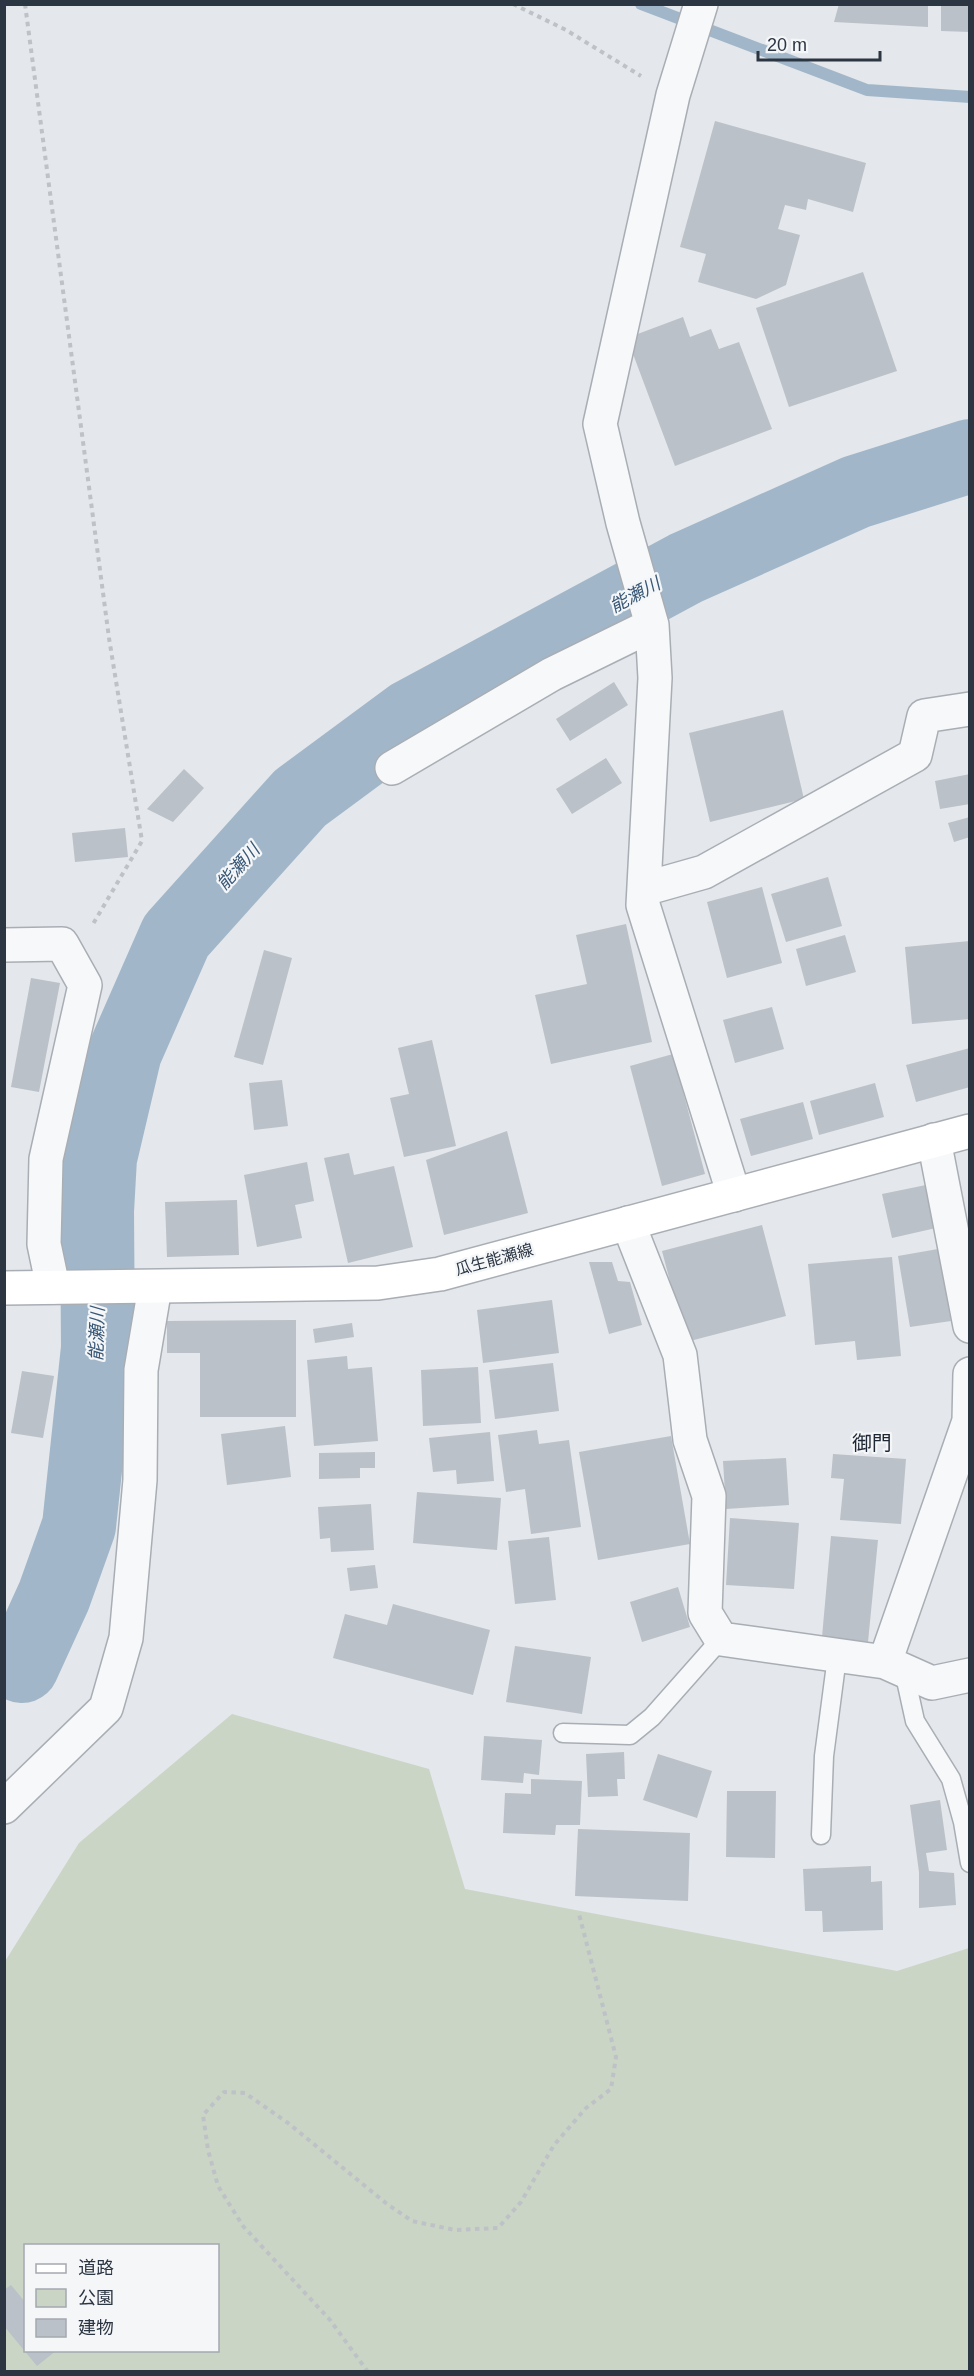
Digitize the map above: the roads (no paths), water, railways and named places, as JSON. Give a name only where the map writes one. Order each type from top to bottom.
[{"type":"main road","name":"瓜生能瀬線","points":[[4,1288],[378,1283],[440,1274],[969,1131]]},
{"type":"street","points":[[701,4],[673,95],[600,424],[623,523],[652,625],[655,678],[643,905],[734,1195]]},
{"type":"street","points":[[392,768],[552,674],[652,625]]},
{"type":"street","points":[[644,889],[704,872],[915,755],[924,716],[969,709]]},
{"type":"street","points":[[4,945],[62,944],[85,985],[46,1159],[44,1244],[53,1287]]},
{"type":"street","points":[[934,1140],[969,1326]]},
{"type":"street","points":[[628,1223],[680,1355],[690,1440],[709,1496],[705,1613],[721,1639],[894,1666],[932,1683],[969,1675]]},
{"type":"street","points":[[4,1807],[106,1708],[118,1668],[126,1638],[140,1480],[141,1370],[155,1287]]},
{"type":"street","points":[[894,1666],[969,1421],[969,1374]]},
{"type":"lane","points":[[563,1733],[630,1735],[652,1717],[721,1639]]},
{"type":"lane","points":[[821,1835],[824,1756],[837,1657]]},
{"type":"lane","points":[[894,1666],[915,1721],[951,1779],[963,1822],[969,1863]]},
{"type":"waterway","points":[[641,4],[867,90],[970,97]]},
{"type":"waterway","name":"能瀬川","points":[[22,1666],[54,1596],[79,1526],[98,1348],[97,1211],[100,1158],[125,1052],[176,936],[300,798],[411,716],[686,568],[856,492],[970,456]]},
{"type":"district","name":"御門","points":[[872,1443]]}]
